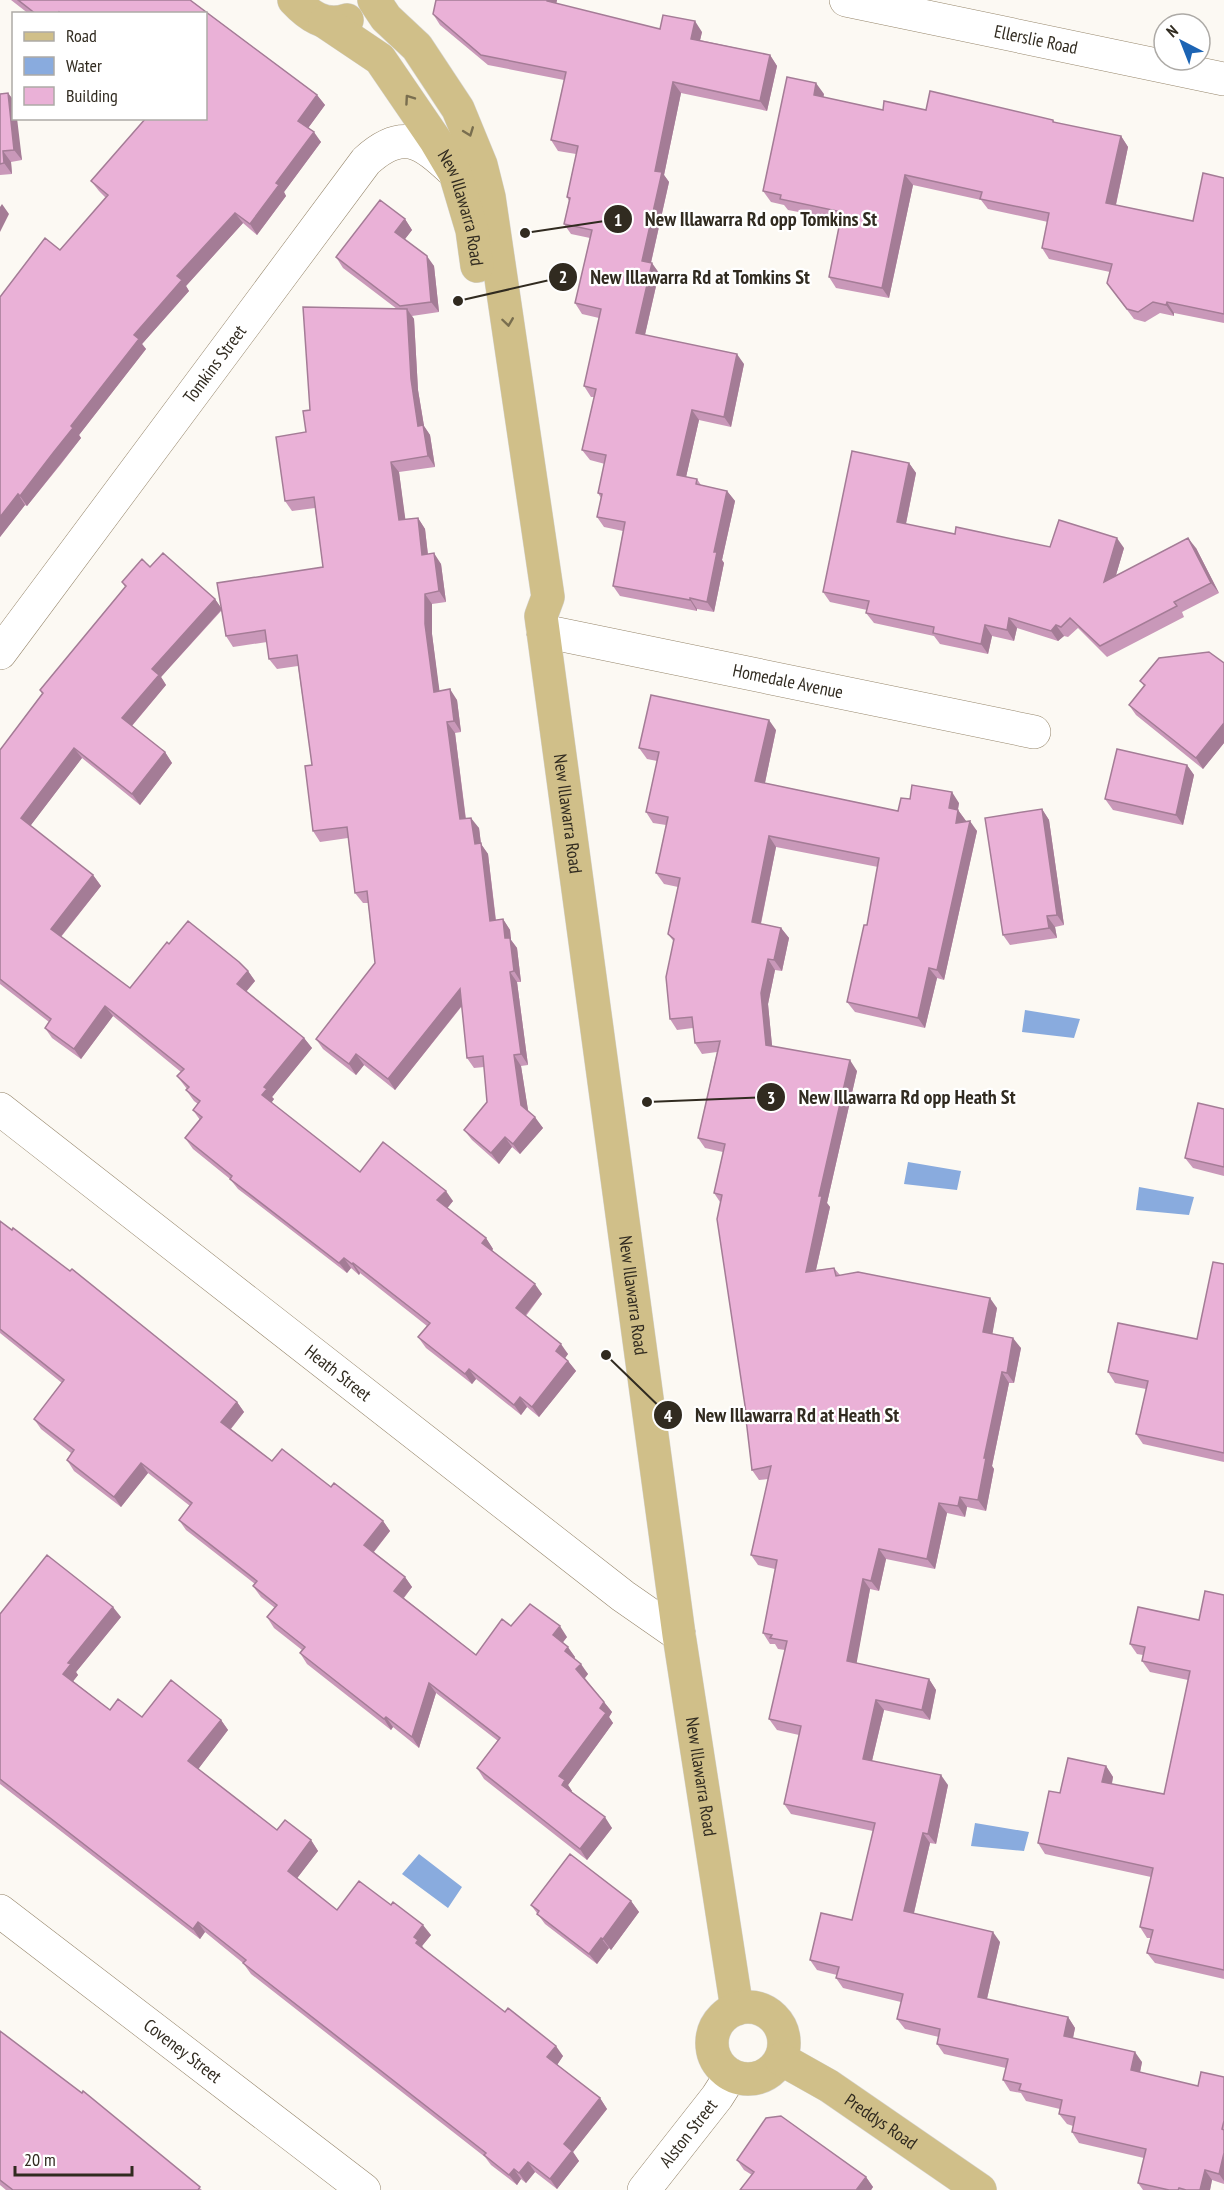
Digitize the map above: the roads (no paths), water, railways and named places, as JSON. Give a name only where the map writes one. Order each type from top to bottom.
[{"type":"main road","name":"New Illawarra Road","points":[[294,0],[306,12],[325,22],[382,61],[418,112],[455,172],[472,230],[528,601],[542,624]]},
{"type":"main road","points":[[325,22],[339,22],[351,18],[362,9],[366,0]]},
{"type":"main road","name":"New Illawarra Road","points":[[374,0],[386,18],[417,47],[435,73],[463,118],[482,165],[500,269],[548,597],[542,624],[680,1635],[737,2009]]},
{"type":"main road","points":[[760,2008],[774,2016],[781,2027],[785,2044],[781,2059],[771,2071],[761,2077],[743,2079],[731,2075],[720,2065],[714,2054],[712,2040],[715,2028],[723,2017],[737,2009],[760,2008]]},
{"type":"main road","name":"Preddys Road","points":[[781,2059],[829,2086],[980,2190]]},
{"type":"street","name":"Ellerslie Road","points":[[846,0],[1224,79]]},
{"type":"street","name":"Tomkins Street","points":[[0,653],[354,174],[382,146],[404,141],[415,143],[430,151],[455,172]]},
{"type":"street","name":"Homedale Avenue","points":[[542,624],[1034,732]]},
{"type":"street","name":"Heath Street","points":[[0,1109],[623,1596],[680,1635]]},
{"type":"street","name":"Coveney Street","points":[[0,1911],[364,2190]]},
{"type":"street","name":"Alston Street","points":[[644,2190],[717,2097],[731,2075]]},
{"type":"water","points":[[1025,1010],[1080,1019],[1074,1038],[1022,1032]]},
{"type":"water","points":[[908,1162],[961,1171],[957,1190],[904,1184]]},
{"type":"water","points":[[1139,1187],[1194,1197],[1189,1215],[1136,1210]]},
{"type":"water","points":[[975,1823],[1029,1832],[1024,1851],[971,1846]]},
{"type":"water","points":[[419,1854],[462,1887],[448,1908],[402,1874]]},
{"type":"place","name":"New Illawarra Rd opp Tomkins St","points":[[525,233]]},
{"type":"place","name":"New Illawarra Rd at Tomkins St","points":[[458,301]]},
{"type":"place","name":"New Illawarra Rd opp Heath St","points":[[647,1102]]},
{"type":"place","name":"New Illawarra Rd at Heath St","points":[[606,1355]]}]
